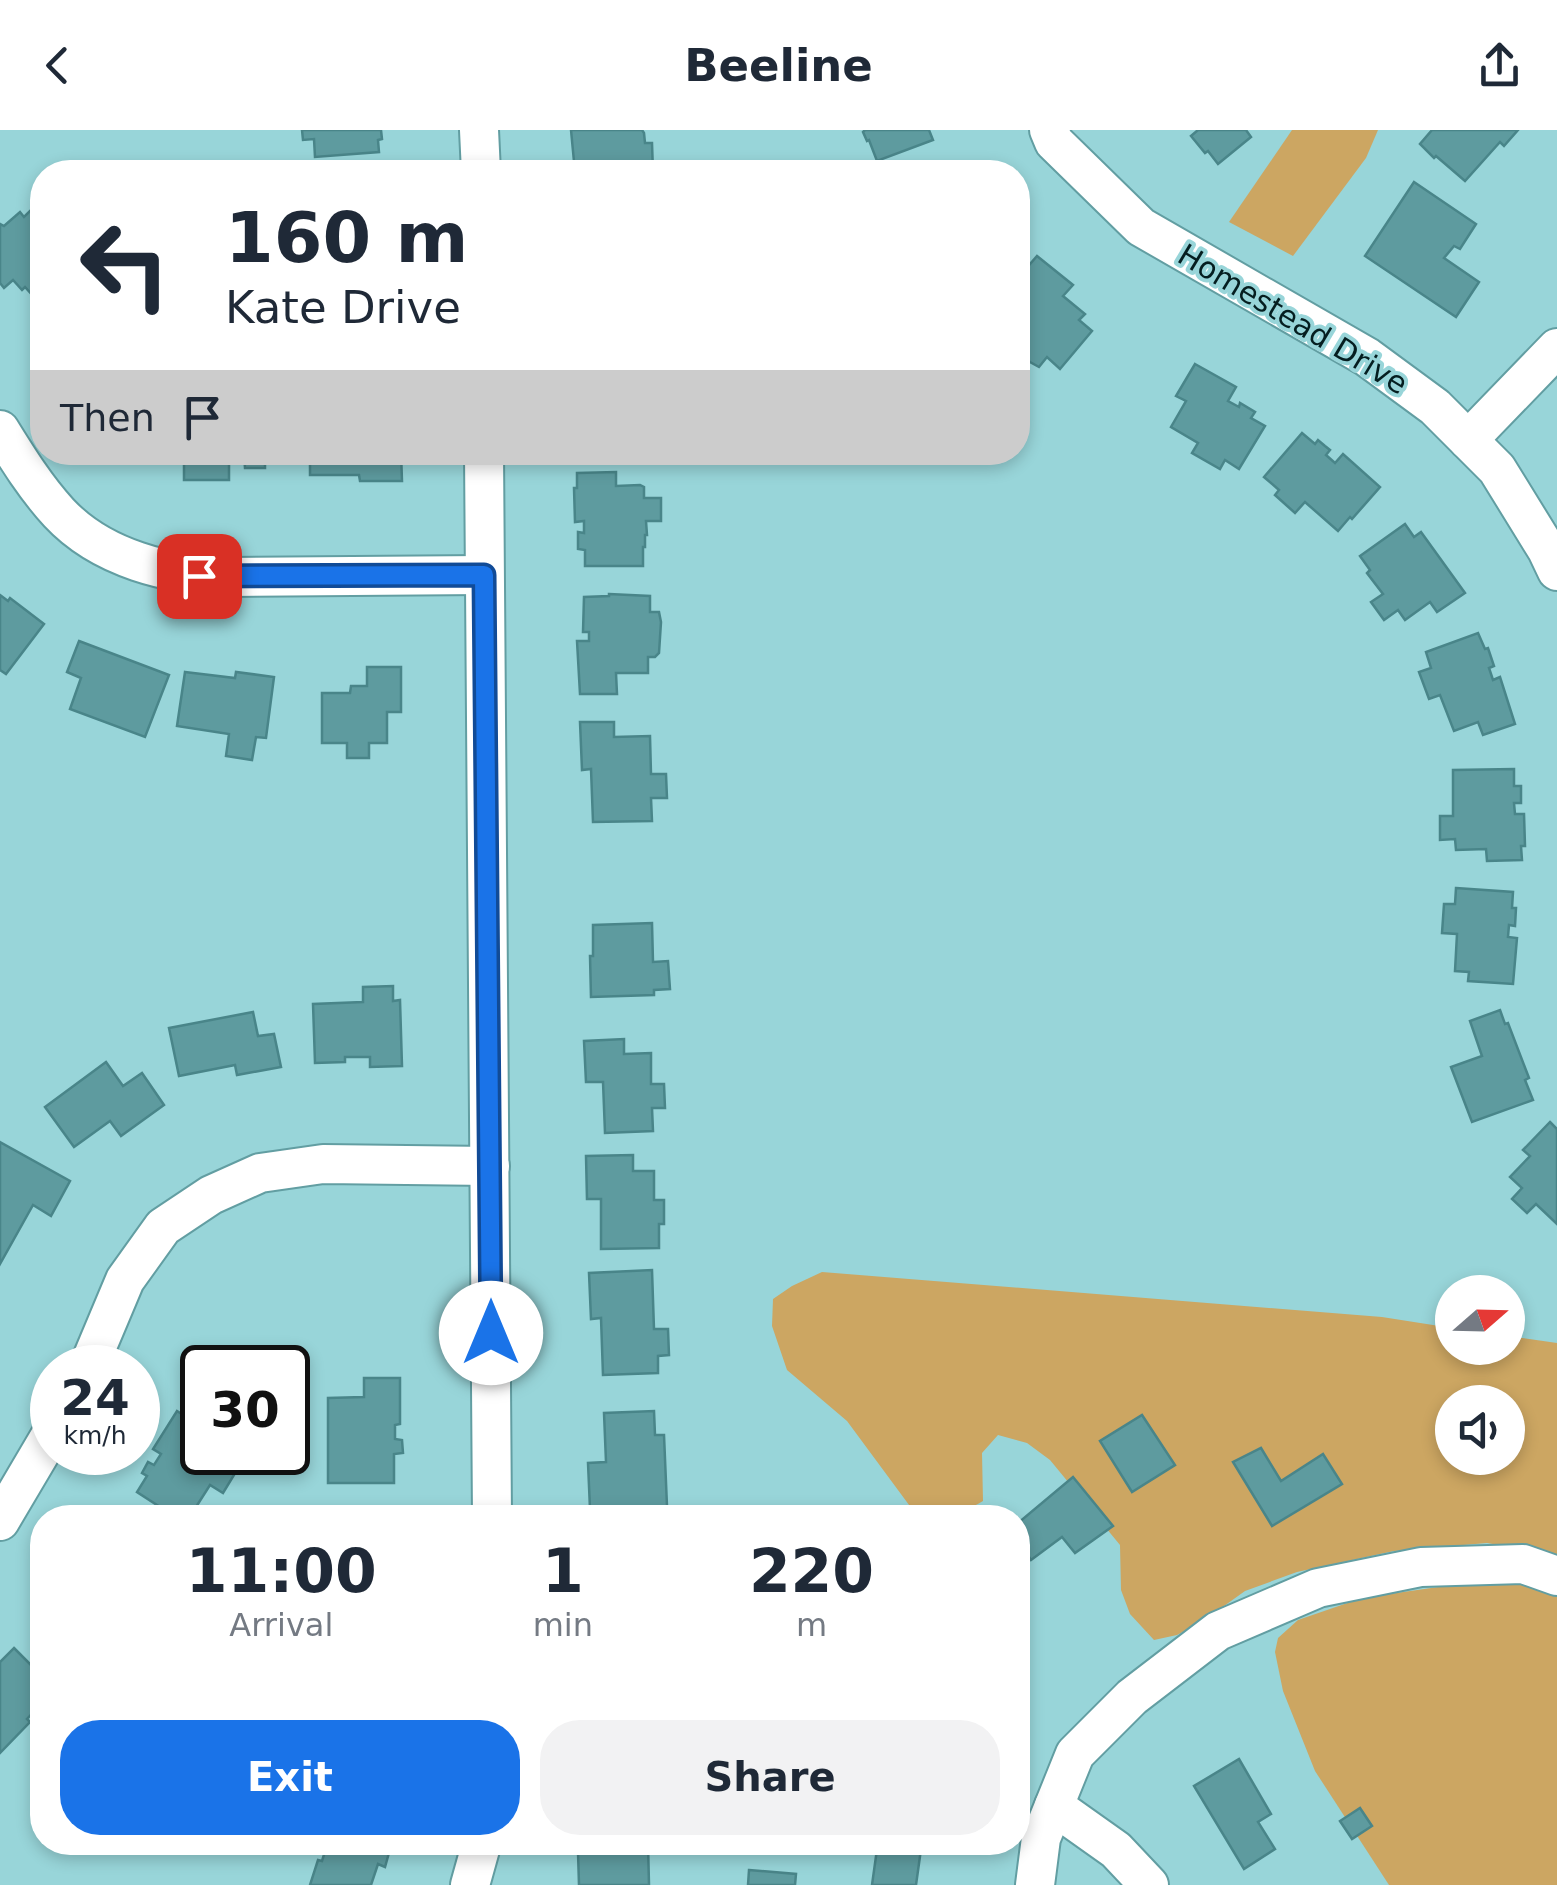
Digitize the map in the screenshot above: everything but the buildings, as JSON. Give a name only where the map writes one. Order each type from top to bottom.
[{"type":"street","points":[[478,130],[480,160]]},
{"type":"street","name":"Homestead Drive","points":[[1049,130],[1054,142],[1141,227],[1367,358],[1435,408],[1497,470],[1557,571]]},
{"type":"street","points":[[1468,440],[1557,348]]},
{"type":"street","points":[[0,430],[42,494],[62,516],[96,543],[144,564],[199,576],[484,575]]},
{"type":"street","points":[[484,465],[492,1505]]},
{"type":"street","points":[[98,1345],[125,1280],[162,1226],[210,1195],[260,1173],[323,1164],[490,1166]]},
{"type":"street","points":[[0,1521],[30,1470]]},
{"type":"street","points":[[1035,1885],[1041,1838],[1075,1754],[1132,1697],[1218,1631],[1318,1588],[1421,1567],[1523,1564],[1557,1576]]},
{"type":"street","points":[[1054,1806],[1116,1850],[1149,1885]]},
{"type":"street","points":[[470,1885],[478,1855]]},
{"type":"shaded area","points":[[1292,130],[1378,130],[1366,158],[1293,256],[1229,222]]},
{"type":"shaded area","points":[[822,1272],[1382,1317],[1435,1325],[1435,1365],[1525,1365],[1525,1338],[1557,1343],[1557,1555],[1487,1543],[1394,1551],[1297,1572],[1245,1591],[1177,1635],[1154,1640],[1130,1614],[1121,1590],[1120,1545],[1050,1460],[1027,1443],[998,1435],[982,1453],[983,1501],[975,1505],[909,1505],[847,1421],[787,1370],[772,1326],[773,1299]]},
{"type":"shaded area","points":[[1515,1582],[1557,1593],[1557,1885],[1389,1885],[1315,1771],[1283,1691],[1275,1652],[1278,1638],[1298,1620],[1362,1598],[1452,1585]]},
{"type":"route","points":[[199,576],[484,575],[491,1333]]}]
